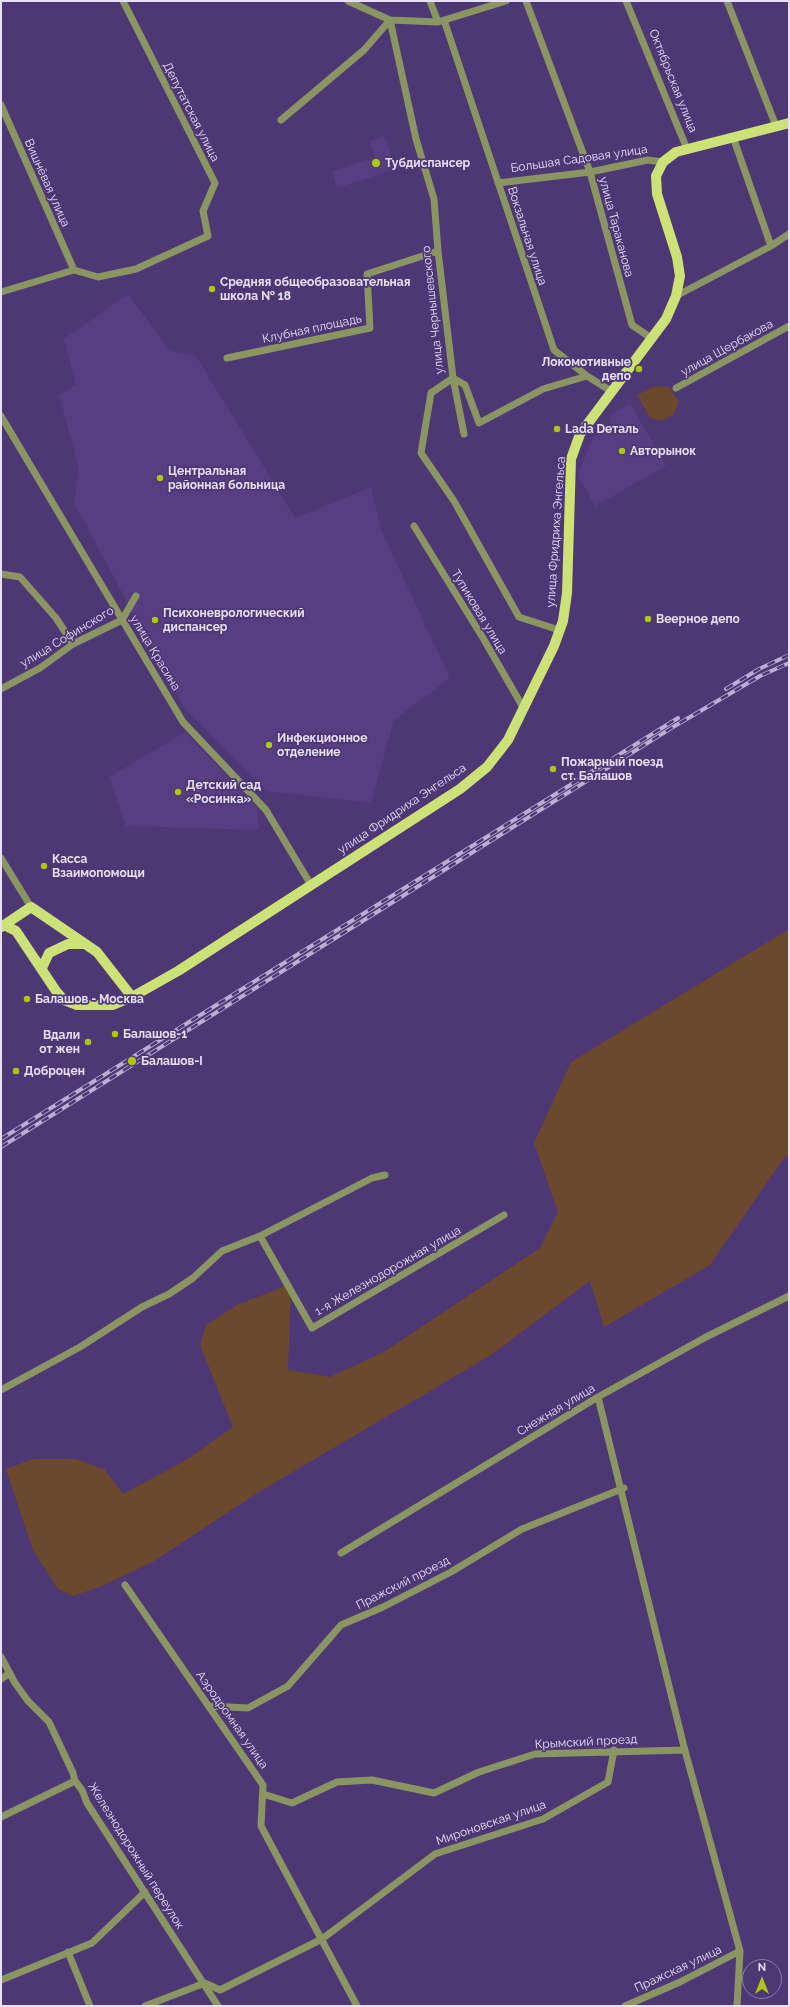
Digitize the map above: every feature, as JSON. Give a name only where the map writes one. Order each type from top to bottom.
[{"type":"main road","points":[[687,149],[789,123]]},
{"type":"main road","name":"Октябрьская улица","points":[[663,162],[676,152],[687,149]]},
{"type":"main road","points":[[663,162],[656,176],[657,194],[677,258],[680,276],[676,296]]},
{"type":"main road","name":"улица Фридриха Энгельса","points":[[3,926],[16,931],[56,991],[64,1000],[77,1005],[113,1005],[132,997],[178,971],[460,789],[487,767],[508,740],[554,646],[559,630],[567,592],[571,459],[580,434],[666,319],[676,296]]},
{"type":"main road","points":[[3,926],[31,907],[97,952],[132,997]]},
{"type":"main road","points":[[42,968],[49,953],[68,944],[85,944]]},
{"type":"street","name":"Депутатская улица","points":[[74,270],[98,277],[136,269],[208,236],[203,211],[215,183],[123,1]]},
{"type":"street","points":[[348,1],[390,20],[441,21],[506,1]]},
{"type":"street","name":"Вокзальная улица","points":[[430,1],[441,21],[498,183],[554,350],[587,376],[611,391]]},
{"type":"street","name":"улица Тараканова","points":[[526,1],[590,172],[632,325],[651,338]]},
{"type":"street","name":"Октябрьская улица","points":[[626,1],[687,149]]},
{"type":"street","points":[[727,1],[776,126]]},
{"type":"street","points":[[281,120],[364,50],[390,20]]},
{"type":"street","name":"улица Чернышевского","points":[[390,20],[416,139],[434,199],[438,251],[453,378],[431,393],[421,453],[454,501],[519,617],[559,630]]},
{"type":"street","name":"Вишнёвая улица","points":[[1,105],[74,270]]},
{"type":"street","points":[[733,137],[771,246]]},
{"type":"street","name":"Большая Садовая улица","points":[[498,183],[590,172],[648,160],[663,162]]},
{"type":"street","points":[[676,296],[771,246],[789,234]]},
{"type":"street","name":"Клубная площадь","points":[[227,358],[370,328],[367,274],[438,251]]},
{"type":"street","points":[[1,292],[74,270]]},
{"type":"street","name":"улица Щербакова","points":[[676,388],[789,326]]},
{"type":"street","points":[[453,378],[465,385],[479,423],[543,389],[587,376]]},
{"type":"street","points":[[453,378],[464,434]]},
{"type":"street","name":"улица Красина","points":[[1,416],[183,722],[266,810],[311,885]]},
{"type":"street","name":"Тупиковая улица","points":[[414,526],[483,638],[524,709]]},
{"type":"street","points":[[1,574],[20,577],[56,618],[73,644]]},
{"type":"street","name":"улица Софинского","points":[[1,689],[40,668],[73,644],[122,620],[136,596]]},
{"type":"street","points":[[1,858],[31,907]]},
{"type":"street","points":[[1,1390],[80,1347],[142,1308],[169,1294],[194,1278],[222,1250],[260,1236],[372,1178],[384,1175]]},
{"type":"street","name":"1-я Железнодорожная улица","points":[[260,1236],[312,1328],[504,1215]]},
{"type":"street","name":"Снежная улица","points":[[341,1553],[598,1398],[706,1337],[789,1296]]},
{"type":"street","points":[[598,1398],[622,1489],[685,1750],[740,1951],[737,2006]]},
{"type":"street","name":"Пражский проезд","points":[[209,1706],[248,1708],[288,1686],[341,1625],[384,1607],[451,1572],[522,1529],[622,1489]]},
{"type":"street","name":"Аэродромная улица","points":[[125,1585],[263,1785],[262,1826],[358,2006]]},
{"type":"street","name":"Железнодорожный переулок","points":[[1,1657],[10,1674],[28,1701],[49,1722],[73,1773],[75,1781],[82,1790],[87,1803],[205,1983],[218,2006]]},
{"type":"street","points":[[1,1679],[10,1674]]},
{"type":"street","name":"Крымский проезд","points":[[263,1794],[292,1803],[337,1782],[372,1780],[434,1793],[479,1772],[535,1754],[614,1750],[685,1750]]},
{"type":"street","name":"Мироновская улица","points":[[205,1983],[220,1990],[322,1939],[435,1854],[543,1819],[608,1782],[614,1750]]},
{"type":"street","points":[[1,1817],[75,1781]]},
{"type":"street","points":[[1,1980],[92,1943],[145,1892]]},
{"type":"street","name":"Пражская улица","points":[[625,2006],[680,1982],[740,1951]]},
{"type":"street","points":[[68,1952],[90,2006]]},
{"type":"street","points":[[145,2006],[205,1983]]},
{"type":"shaded area","name":"Тубдиспансер","points":[[385,136],[396,169],[337,188],[332,171],[375,157],[370,141]]},
{"type":"shaded area","points":[[128,294],[170,351],[196,356],[295,518],[371,487],[381,530],[450,678],[394,720],[371,803],[267,791],[184,708],[74,503],[79,469],[59,395],[76,385],[64,339]]},
{"type":"shaded area","points":[[655,386],[669,387],[679,402],[673,415],[662,421],[650,418],[637,395]]},
{"type":"shaded area","name":"Авторынок","points":[[630,403],[666,466],[595,506],[578,475],[593,437],[609,426],[611,415]]},
{"type":"shaded area","name":"Детский сад «Росинка»","points":[[185,732],[257,808],[259,830],[126,826],[109,777]]},
{"type":"shaded area","points":[[789,929],[789,1155],[784,1158],[710,1265],[604,1327],[590,1281],[491,1355],[259,1492],[154,1561],[100,1587],[72,1596],[58,1589],[33,1550],[6,1469],[33,1459],[76,1459],[104,1469],[123,1494],[188,1459],[233,1427],[200,1345],[206,1325],[237,1305],[291,1284],[288,1370],[330,1377],[382,1353],[540,1248],[558,1212],[534,1143],[571,1062]]},
{"type":"railway","points":[[726,689],[759,669],[789,655]]},
{"type":"railway","points":[[1,1147],[673,727],[760,676],[789,663]]},
{"type":"railway","points":[[1,1139],[678,718]]},
{"type":"place","name":"Тубдиспансер","points":[[376,163]]},
{"type":"place","name":"Средняя общеобразовательная школа № 18","points":[[212,289]]},
{"type":"place","name":"Локомотивные депо","points":[[639,369]]},
{"type":"place","name":"Lada Dеталь","points":[[557,429]]},
{"type":"place","name":"Авторынок","points":[[622,451]]},
{"type":"place","name":"Центральная районная больница","points":[[160,478]]},
{"type":"place","name":"Веерное депо","points":[[648,619]]},
{"type":"place","name":"Психоневрологический диспансер","points":[[155,620]]},
{"type":"place","name":"Инфекционное отделение","points":[[269,745]]},
{"type":"place","name":"Пожарный поезд ст. Балашов","points":[[553,769]]},
{"type":"place","name":"Детский сад «Росинка»","points":[[178,792]]},
{"type":"place","name":"Касса Взаимопомощи","points":[[44,866]]},
{"type":"place","name":"Балашов - Москва","points":[[27,999]]},
{"type":"place","name":"Балашов-1","points":[[115,1034]]},
{"type":"place","name":"Вдали от жен","points":[[88,1042]]},
{"type":"place","name":"Балашов-I","points":[[132,1061]]},
{"type":"place","name":"Доброцен","points":[[16,1071]]}]
